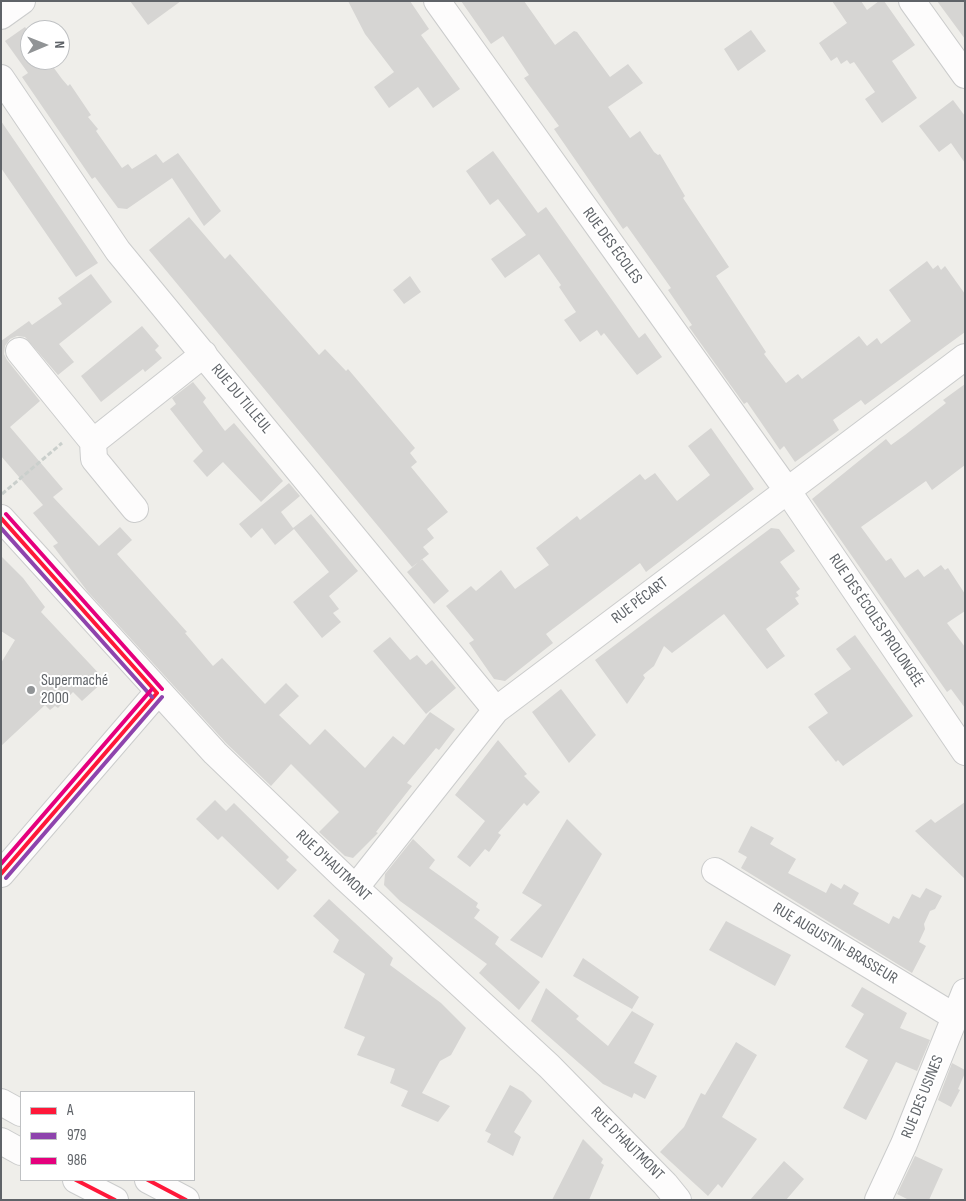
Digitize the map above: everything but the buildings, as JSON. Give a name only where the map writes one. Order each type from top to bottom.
[{"type":"street","points":[[1,16],[22,1]]},
{"type":"street","name":"RUE DES ÉCOLES","points":[[437,1],[787,490]]},
{"type":"street","points":[[912,1],[965,75]]},
{"type":"street","name":"RUE DU TILLEUL","points":[[1,78],[118,251],[496,710]]},
{"type":"street","points":[[19,351],[87,434],[94,459],[135,509]]},
{"type":"street","points":[[87,434],[204,354]]},
{"type":"street","name":"RUE PÉCART","points":[[356,887],[496,710],[965,357]]},
{"type":"street","name":"RUE DES ÉCOLES PROLONGÉE","points":[[787,490],[965,752]]},
{"type":"street","name":"RUE D'HAUTMONT","points":[[1,518],[157,692],[215,753],[549,1066],[665,1184],[678,1200]]},
{"type":"street","points":[[1,874],[157,692]]},
{"type":"street","name":"RUE AUGUSTIN-BRASSEUR","points":[[715,872],[955,1017]]},
{"type":"street","name":"RUE DES USINES","points":[[878,1200],[904,1144],[965,992]]},
{"type":"street","points":[[1,1102],[20,1112]]},
{"type":"street","points":[[1,1142],[20,1152]]},
{"type":"street","points":[[78,1181],[115,1200]]},
{"type":"street","points":[[150,1181],[186,1200]]},
{"type":"path","points":[[1,495],[87,434]]},
{"type":"transit line","name":"986","points":[[6,514],[162,689]]},
{"type":"transit line","name":"A","points":[[1,518],[157,693]]},
{"type":"transit line","name":"979","points":[[1,528],[152,697]]},
{"type":"transit line","name":"986","points":[[1,864],[152,689]]},
{"type":"transit line","name":"A","points":[[1,874],[157,693]]},
{"type":"transit line","name":"979","points":[[6,878],[162,697]]},
{"type":"transit line","name":"A","points":[[78,1181],[115,1200]]},
{"type":"transit line","name":"A","points":[[150,1181],[186,1200]]},
{"type":"place","name":"Supermaché 2000","points":[[31,690]]}]
